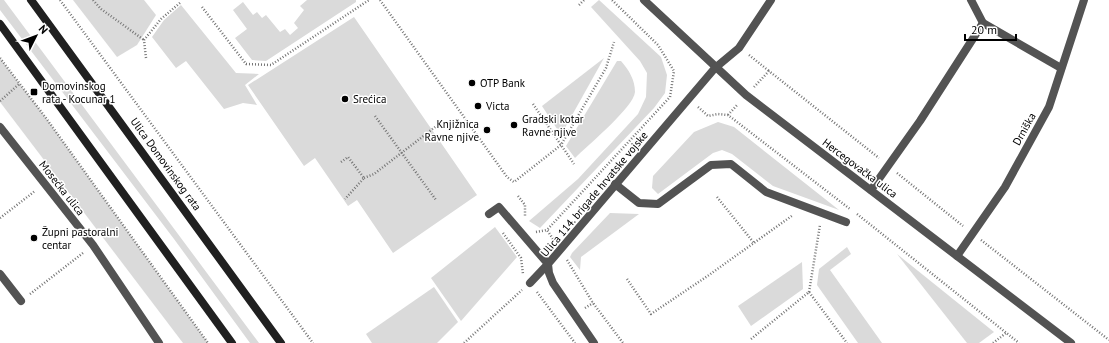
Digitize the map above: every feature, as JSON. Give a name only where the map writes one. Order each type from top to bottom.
[{"type":"main road","name":"Ulica Domovinskog rata","points":[[31,0],[281,343]]},
{"type":"main road","points":[[0,24],[232,343]]},
{"type":"street","name":"Hercegovačka ulica","points":[[644,0],[715,68],[746,95],[1071,343]]},
{"type":"street","points":[[971,0],[983,23],[1062,68]]},
{"type":"street","name":"Drniška","points":[[957,256],[1005,187],[1049,107],[1084,0]]},
{"type":"street","name":"Ulica 114. brigade hrvatske vojske","points":[[594,343],[553,283],[549,273],[548,264],[715,68],[739,48],[771,1]]},
{"type":"street","points":[[871,190],[920,121],[983,23]]},
{"type":"street","name":"Mosećka ulica","points":[[0,127],[93,245],[159,343]]},
{"type":"street","points":[[615,184],[639,203],[658,204],[711,165],[731,164],[766,192],[846,222]]},
{"type":"street","points":[[490,214],[499,207],[548,264],[527,285]]},
{"type":"street","points":[[0,274],[21,302]]},
{"type":"path","points":[[60,0],[313,343]]},
{"type":"path","points":[[92,0],[101,9],[144,40]]},
{"type":"path","points":[[202,8],[246,64],[271,65],[369,0]]},
{"type":"path","points":[[380,0],[507,177],[514,182],[561,145],[606,68],[614,42]]},
{"type":"path","points":[[579,5],[584,0]]},
{"type":"path","points":[[146,58],[144,40],[161,19],[181,2]]},
{"type":"path","points":[[739,48],[769,70],[1109,340]]},
{"type":"path","points":[[0,58],[46,118],[208,343]]},
{"type":"path","points":[[746,95],[769,70]]},
{"type":"path","points":[[0,101],[19,84]]},
{"type":"path","points":[[534,104],[574,164]]},
{"type":"path","points":[[375,116],[436,200]]},
{"type":"path","points":[[345,199],[364,178],[374,174],[439,124]]},
{"type":"path","points":[[341,162],[348,156],[364,178]]},
{"type":"path","points":[[0,218],[45,184]]},
{"type":"path","points":[[518,196],[525,205],[524,213],[526,223]]},
{"type":"path","points":[[718,198],[754,243]]},
{"type":"path","points":[[627,279],[651,314],[805,206]]},
{"type":"path","points":[[751,339],[809,292],[822,213]]},
{"type":"path","points":[[531,227],[536,231]]},
{"type":"path","points":[[21,302],[93,245]]},
{"type":"path","points":[[464,343],[527,285]]},
{"type":"path","points":[[809,292],[847,343]]},
{"type":"path","points":[[993,343],[1006,333]]},
{"type":"shaded area","points":[[0,0],[4,0],[259,343],[250,343],[174,239],[0,10]]},
{"type":"shaded area","points":[[73,0],[144,0],[156,15],[137,45],[117,57]]},
{"type":"shaded area","points":[[307,0],[356,0],[356,2],[266,61],[252,60],[235,38],[247,29],[233,10],[243,2],[253,15],[257,12],[262,18],[266,15],[280,32],[285,29],[290,35],[298,28],[294,23],[304,10],[300,6]]},
{"type":"shaded area","points":[[599,0],[661,57],[667,75],[665,93],[654,108],[540,228],[529,221],[578,179],[638,114],[646,97],[647,73],[640,61],[591,7]]},
{"type":"shaded area","points":[[181,5],[236,73],[259,74],[245,85],[257,105],[243,103],[224,109],[186,61],[176,68],[152,37],[164,20]]},
{"type":"shaded area","points":[[354,17],[477,195],[393,253],[357,200],[348,206],[315,158],[304,166],[248,85]]},
{"type":"shaded area","points":[[0,58],[46,118],[208,343],[183,343],[0,102]]},
{"type":"shaded area","points":[[604,58],[561,135],[542,106]]},
{"type":"shaded area","points":[[617,61],[621,61],[633,79],[635,92],[633,99],[619,116],[575,158],[566,146]]},
{"type":"shaded area","points":[[718,122],[734,127],[839,210],[773,186],[732,154],[722,150],[713,153],[658,194],[652,188],[653,176],[694,132]]},
{"type":"shaded area","points":[[610,213],[639,214],[581,257],[580,270],[570,257],[572,253]]},
{"type":"shaded area","points":[[495,227],[517,257],[461,321],[431,278]]},
{"type":"shaded area","points":[[847,247],[851,254],[830,270],[882,343],[858,343],[817,285],[819,269]]},
{"type":"shaded area","points":[[897,254],[994,332],[979,343],[967,343]]},
{"type":"shaded area","points":[[802,262],[803,289],[751,326],[738,306]]},
{"type":"shaded area","points":[[434,287],[458,322],[437,343],[372,343],[366,334]]},
{"type":"place","name":"OTP Bank","points":[[472,83]]},
{"type":"place","name":"Domovinskog rata - Kocunar 1","points":[[34,92]]},
{"type":"place","name":"Srećica","points":[[345,99]]},
{"type":"place","name":"Victa","points":[[478,106]]},
{"type":"place","name":"Gradski kotar Ravne njive","points":[[514,125]]},
{"type":"place","name":"Knjižnica Ravne njive","points":[[487,130]]},
{"type":"place","name":"Župni pastoralni centar","points":[[34,238]]}]
